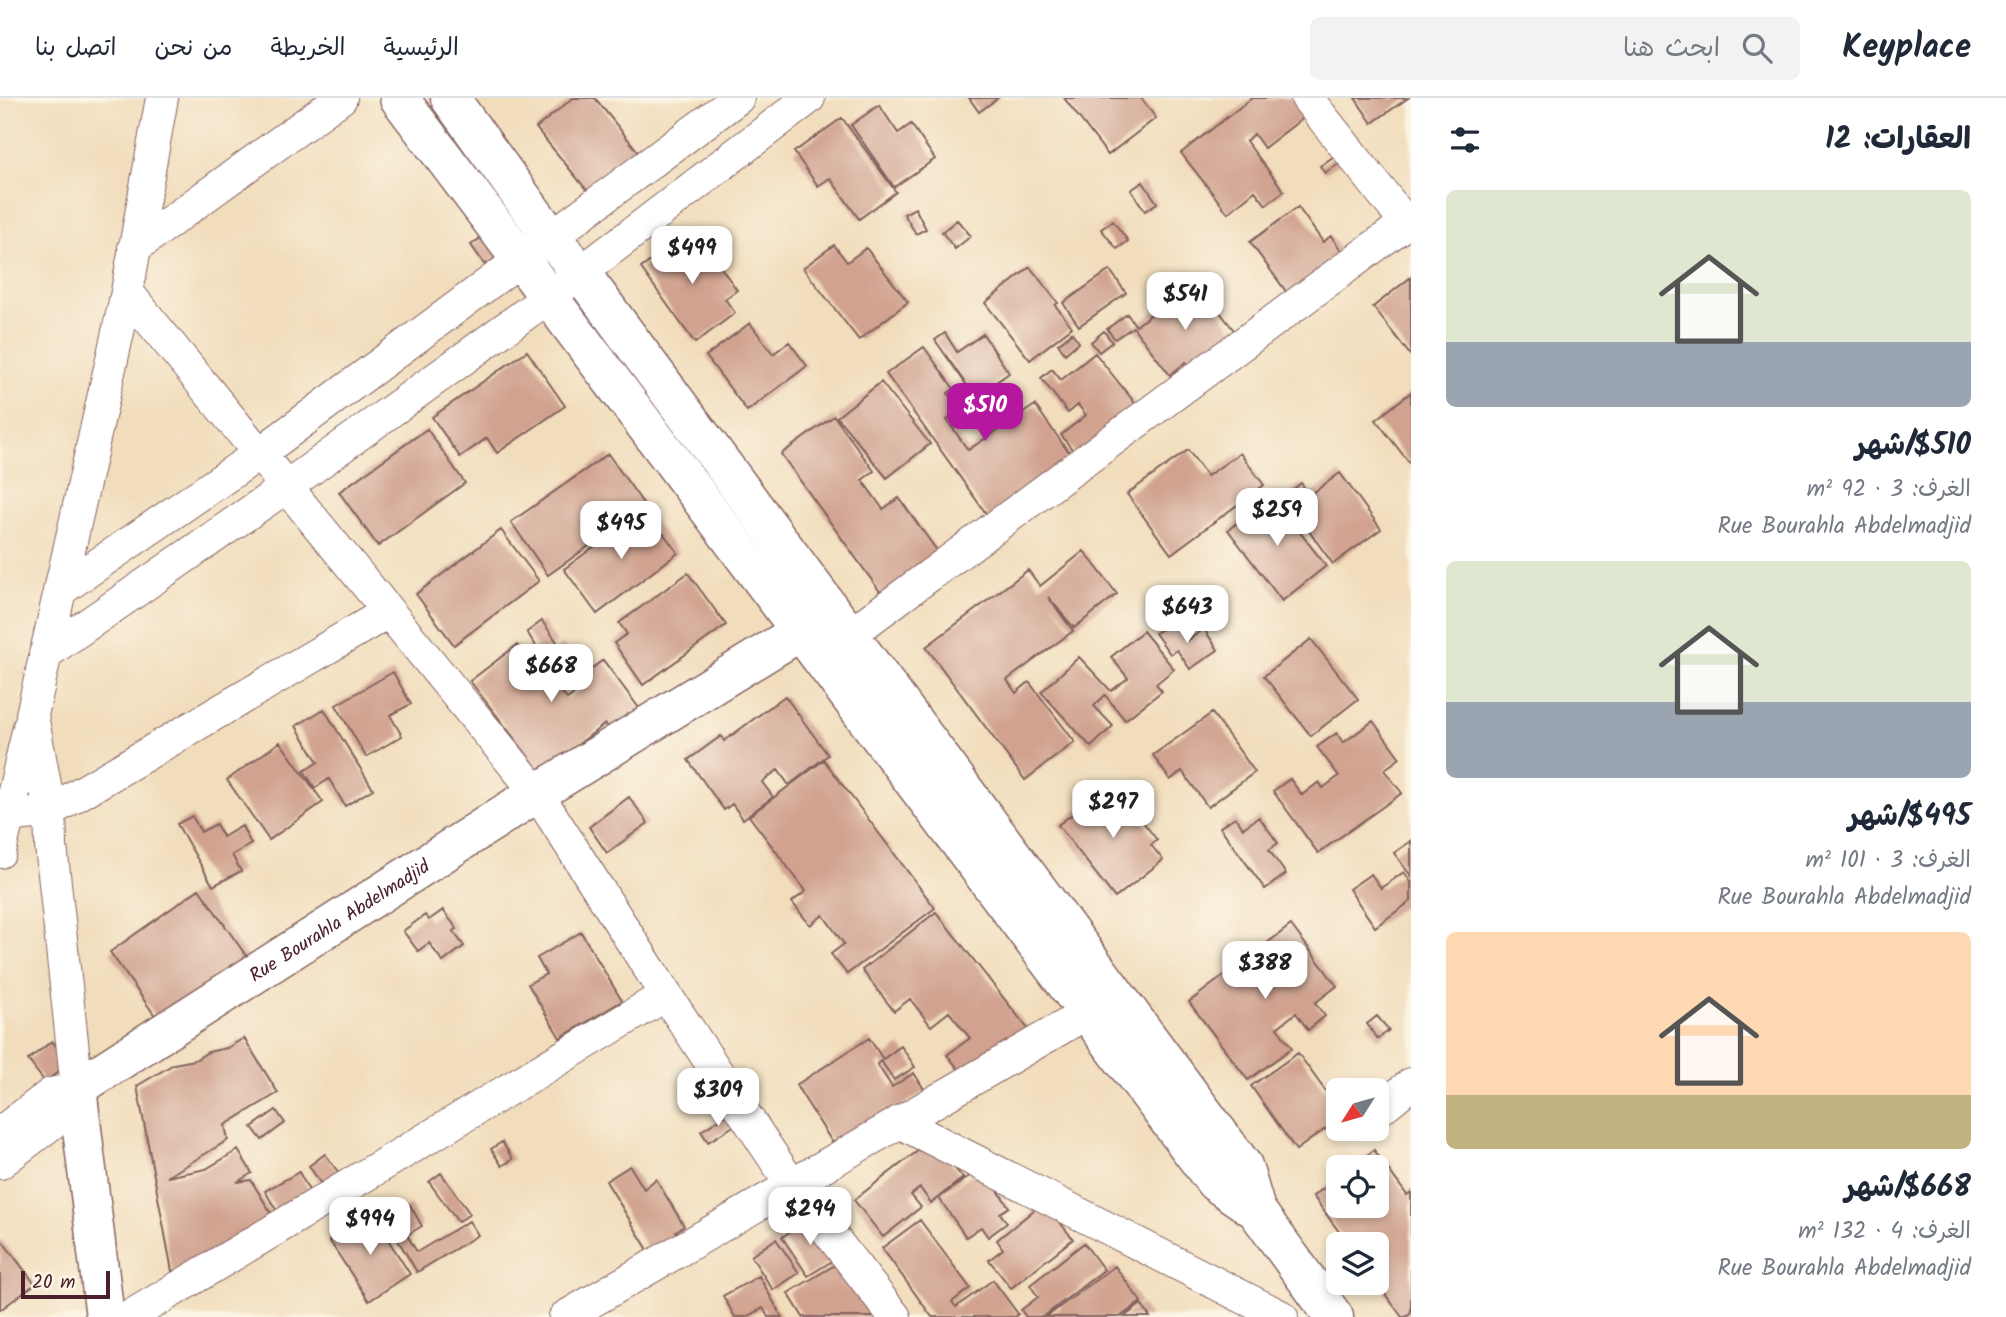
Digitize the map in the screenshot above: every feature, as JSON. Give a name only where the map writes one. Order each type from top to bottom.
[{"type":"street","points":[[0,852],[127,292],[162,98]]},
{"type":"street","points":[[134,248],[341,98]]},
{"type":"street","points":[[399,98],[1215,1182],[1256,1210],[1334,1317]]},
{"type":"street","points":[[450,98],[1243,1166],[1256,1210]]},
{"type":"street","points":[[59,591],[259,454],[737,98]]},
{"type":"street","points":[[45,654],[286,488],[550,296],[809,98]]},
{"type":"street","points":[[849,635],[1410,224],[1307,98]]},
{"type":"street","points":[[127,292],[537,793],[791,1184],[895,1317]]},
{"type":"street","points":[[9,816],[50,811],[388,612]]},
{"type":"street","name":"Rue Bourahla Abdelmadjid","points":[[77,1088],[537,793],[801,631]]},
{"type":"street","points":[[32,715],[50,811],[51,846],[77,1088],[106,1317]]},
{"type":"street","points":[[130,1317],[666,995]]},
{"type":"street","points":[[565,1317],[1087,1013]]},
{"type":"street","points":[[1390,1101],[1411,1084]]},
{"type":"street","points":[[0,1133],[51,1094],[77,1088]]},
{"type":"street","points":[[0,1163],[60,1117],[77,1088]]},
{"type":"street","points":[[899,1122],[1282,1317]]},
{"type":"building","points":[[573,98],[595,98],[644,159],[594,199],[536,128]]},
{"type":"building","points":[[969,98],[998,98],[979,112]]},
{"type":"building","points":[[1064,98],[1141,98],[1156,118],[1108,155]]},
{"type":"building","points":[[1252,98],[1293,98],[1307,115],[1264,148],[1254,134],[1246,141],[1284,191],[1266,205],[1255,191],[1228,213],[1181,153]]},
{"type":"building","points":[[1355,98],[1408,98],[1372,123]]},
{"type":"building","points":[[879,105],[898,133],[911,124],[935,159],[894,187],[851,125]]},
{"type":"building","points":[[842,118],[896,192],[859,219],[830,178],[818,186],[794,152]]},
{"type":"building","points":[[1336,155],[1341,162],[1325,173],[1320,166]]},
{"type":"building","points":[[1143,182],[1157,203],[1145,211],[1131,190]]},
{"type":"building","points":[[1298,207],[1323,242],[1331,236],[1348,260],[1293,301],[1250,242]]},
{"type":"building","points":[[915,208],[926,229],[916,234],[904,214]]},
{"type":"building","points":[[957,220],[971,236],[955,249],[942,232]]},
{"type":"building","points":[[1113,221],[1128,241],[1117,249],[1101,229]]},
{"type":"building","points":[[493,229],[507,250],[485,265],[471,245]]},
{"type":"building","points":[[694,230],[737,290],[725,299],[735,313],[695,343],[641,268]]},
{"type":"building","points":[[834,245],[847,262],[866,248],[908,302],[859,340],[803,268]]},
{"type":"building","points":[[1030,267],[1058,303],[1055,305],[1072,327],[1030,360],[985,303]]},
{"type":"building","points":[[1110,270],[1126,293],[1079,326],[1063,303]]},
{"type":"building","points":[[1411,277],[1411,356],[1373,307]]},
{"type":"building","points":[[1195,280],[1243,342],[1197,377],[1186,362],[1170,375],[1133,327],[1115,339],[1107,329],[1127,314],[1136,326]]},
{"type":"building","points":[[750,323],[773,354],[789,342],[807,366],[747,411],[706,356]]},
{"type":"building","points":[[1104,331],[1112,342],[1099,352],[1091,342]]},
{"type":"building","points":[[945,333],[957,352],[983,334],[1009,373],[975,397],[935,340]]},
{"type":"building","points":[[1072,333],[1079,342],[1065,354],[1058,344]]},
{"type":"building","points":[[924,347],[954,389],[948,393],[960,410],[947,420],[968,450],[1035,405],[1077,464],[995,526],[886,374]]},
{"type":"building","points":[[527,351],[565,406],[497,453],[487,438],[460,457],[432,417]]},
{"type":"building","points":[[1095,353],[1143,413],[1082,462],[1061,435],[1086,415],[1078,405],[1068,413],[1041,378],[1052,369],[1061,380]]},
{"type":"building","points":[[881,382],[930,444],[887,478],[837,417]]},
{"type":"building","points":[[1411,392],[1411,465],[1376,420]]},
{"type":"building","points":[[834,416],[874,471],[862,480],[883,509],[899,498],[946,563],[889,604],[781,454]]},
{"type":"building","points":[[427,429],[465,483],[378,546],[339,492]]},
{"type":"building","points":[[1188,450],[1207,476],[1240,453],[1264,485],[1171,554],[1127,494]]},
{"type":"building","points":[[608,454],[645,506],[548,575],[511,522]]},
{"type":"building","points":[[1340,473],[1381,529],[1333,564],[1284,497],[1301,483],[1310,495]]},
{"type":"building","points":[[1272,496],[1326,566],[1282,601],[1228,530]]},
{"type":"building","points":[[645,509],[678,553],[597,614],[564,569]]},
{"type":"building","points":[[501,530],[539,581],[454,645],[416,594]]},
{"type":"building","points":[[1084,551],[1117,594],[1074,628],[1048,597],[1073,631],[1007,680],[1016,693],[1029,682],[1075,742],[1025,780],[926,647],[1028,570],[1040,586]]},
{"type":"building","points":[[688,573],[726,625],[643,685],[614,643],[627,634],[619,623]]},
{"type":"building","points":[[542,621],[557,642],[541,654],[527,632]]},
{"type":"building","points":[[1173,621],[1187,641],[1204,629],[1218,650],[1190,669],[1177,650],[1170,654],[1155,633]]},
{"type":"building","points":[[1143,631],[1174,669],[1156,684],[1162,691],[1125,720],[1105,695],[1094,706],[1113,726],[1091,747],[1041,692],[1079,657],[1111,691],[1128,678],[1111,657]]},
{"type":"building","points":[[1311,639],[1358,699],[1311,736],[1264,676]]},
{"type":"building","points":[[517,645],[534,667],[562,645],[571,656],[548,674],[567,699],[588,684],[582,676],[603,660],[639,708],[610,730],[605,724],[541,773],[470,681]]},
{"type":"building","points":[[393,672],[411,704],[390,715],[402,736],[366,757],[336,705]]},
{"type":"building","points":[[785,696],[828,755],[789,785],[778,770],[762,782],[773,797],[743,819],[732,804],[724,810],[688,760],[721,736],[724,741]]},
{"type":"building","points":[[324,709],[373,789],[345,806],[329,779],[315,788],[304,771],[318,762],[296,726]]},
{"type":"building","points":[[1212,713],[1255,772],[1208,807],[1182,771],[1170,780],[1153,755]]},
{"type":"building","points":[[1373,721],[1400,758],[1384,770],[1402,793],[1318,853],[1273,791],[1290,779],[1302,795],[1319,782],[1323,788],[1339,776],[1317,747],[1337,733],[1343,743]]},
{"type":"building","points":[[280,742],[323,802],[269,840],[227,780]]},
{"type":"building","points":[[824,760],[935,908],[847,974],[831,954],[844,944],[823,915],[810,925],[792,902],[806,891],[749,816]]},
{"type":"building","points":[[1113,783],[1157,840],[1151,845],[1163,860],[1115,898],[1058,825]]},
{"type":"building","points":[[629,797],[648,823],[607,853],[589,827]]},
{"type":"building","points":[[192,816],[201,832],[216,824],[223,837],[242,826],[251,844],[232,855],[241,871],[213,886],[177,824]]},
{"type":"building","points":[[1235,817],[1243,828],[1259,817],[1278,843],[1269,850],[1286,874],[1265,889],[1220,827]]},
{"type":"building","points":[[1411,841],[1411,876],[1394,853]]},
{"type":"building","points":[[1404,872],[1411,882],[1411,901],[1375,927],[1349,889],[1371,874],[1381,888]]},
{"type":"building","points":[[199,889],[252,964],[163,1027],[110,952]]},
{"type":"building","points":[[443,910],[457,929],[453,931],[464,946],[443,962],[429,943],[418,951],[403,931],[425,915],[429,920]]},
{"type":"building","points":[[936,912],[1028,1029],[966,1078],[947,1055],[970,1038],[949,1012],[931,1026],[910,999],[894,1011],[862,970]]},
{"type":"building","points":[[1291,925],[1337,986],[1315,1003],[1325,1016],[1308,1030],[1296,1013],[1277,1028],[1292,1048],[1248,1080],[1189,1002]]},
{"type":"building","points":[[581,932],[622,1001],[560,1038],[528,984],[546,974],[537,958]]},
{"type":"building","points":[[1377,1016],[1389,1030],[1378,1039],[1367,1024]]},
{"type":"building","points":[[244,1038],[278,1093],[225,1125],[228,1140],[167,1177],[206,1169],[238,1150],[252,1173],[237,1182],[251,1180],[274,1218],[195,1267],[172,1271],[137,1086],[174,1064],[195,1060],[208,1052],[227,1048]]},
{"type":"building","points":[[869,1038],[883,1059],[901,1046],[915,1067],[894,1080],[881,1061],[877,1064],[892,1087],[914,1073],[925,1091],[836,1148],[796,1085]]},
{"type":"building","points":[[52,1041],[69,1063],[45,1082],[28,1060]]},
{"type":"building","points":[[1298,1053],[1326,1092],[1326,1128],[1296,1150],[1251,1086]]},
{"type":"building","points":[[276,1110],[285,1123],[262,1140],[252,1127]]},
{"type":"building","points":[[728,1114],[735,1125],[708,1142],[701,1131]]},
{"type":"building","points":[[932,1140],[963,1178],[931,1203],[920,1188],[911,1195],[921,1207],[883,1237],[854,1200]]},
{"type":"building","points":[[502,1142],[513,1159],[502,1166],[491,1149]]},
{"type":"building","points":[[325,1154],[341,1176],[324,1188],[309,1166]]},
{"type":"building","points":[[630,1166],[644,1189],[656,1179],[684,1226],[676,1231],[685,1245],[656,1263],[606,1181]]},
{"type":"building","points":[[982,1167],[1009,1207],[1000,1213],[1007,1223],[988,1237],[981,1227],[966,1237],[939,1198]]},
{"type":"building","points":[[1389,1170],[1407,1195],[1411,1192],[1411,1313],[1402,1317],[1386,1295],[1389,1295],[1389,1232],[1339,1232],[1329,1218],[1389,1218]]},
{"type":"building","points":[[299,1172],[312,1196],[279,1215],[265,1191]]},
{"type":"building","points":[[441,1173],[470,1214],[458,1222],[429,1182]]},
{"type":"building","points":[[1326,1186],[1326,1214],[1313,1196]]},
{"type":"building","points":[[1044,1202],[1073,1239],[1011,1288],[989,1260],[1003,1249],[997,1240]]},
{"type":"building","points":[[410,1205],[422,1226],[407,1235],[417,1252],[469,1221],[478,1235],[417,1272],[386,1220]]},
{"type":"building","points":[[371,1213],[410,1274],[369,1301],[329,1240]]},
{"type":"building","points":[[812,1218],[837,1258],[808,1276],[782,1237]]},
{"type":"building","points":[[920,1220],[970,1288],[952,1302],[956,1307],[993,1280],[1018,1314],[1015,1317],[932,1317],[882,1248]]},
{"type":"building","points":[[0,1238],[35,1284],[0,1310]]},
{"type":"building","points":[[776,1239],[799,1273],[773,1290],[751,1256]]},
{"type":"building","points":[[1084,1243],[1104,1270],[1043,1317],[1026,1317],[1021,1310],[1038,1297],[1030,1285]]},
{"type":"building","points":[[840,1262],[874,1317],[803,1317],[788,1293]]},
{"type":"building","points":[[1115,1266],[1141,1302],[1120,1317],[1046,1317]]},
{"type":"building","points":[[759,1276],[782,1317],[768,1317],[763,1308],[746,1317],[735,1317],[723,1296]]},
{"type":"building","points":[[1141,1304],[1150,1317],[1124,1317]]}]
